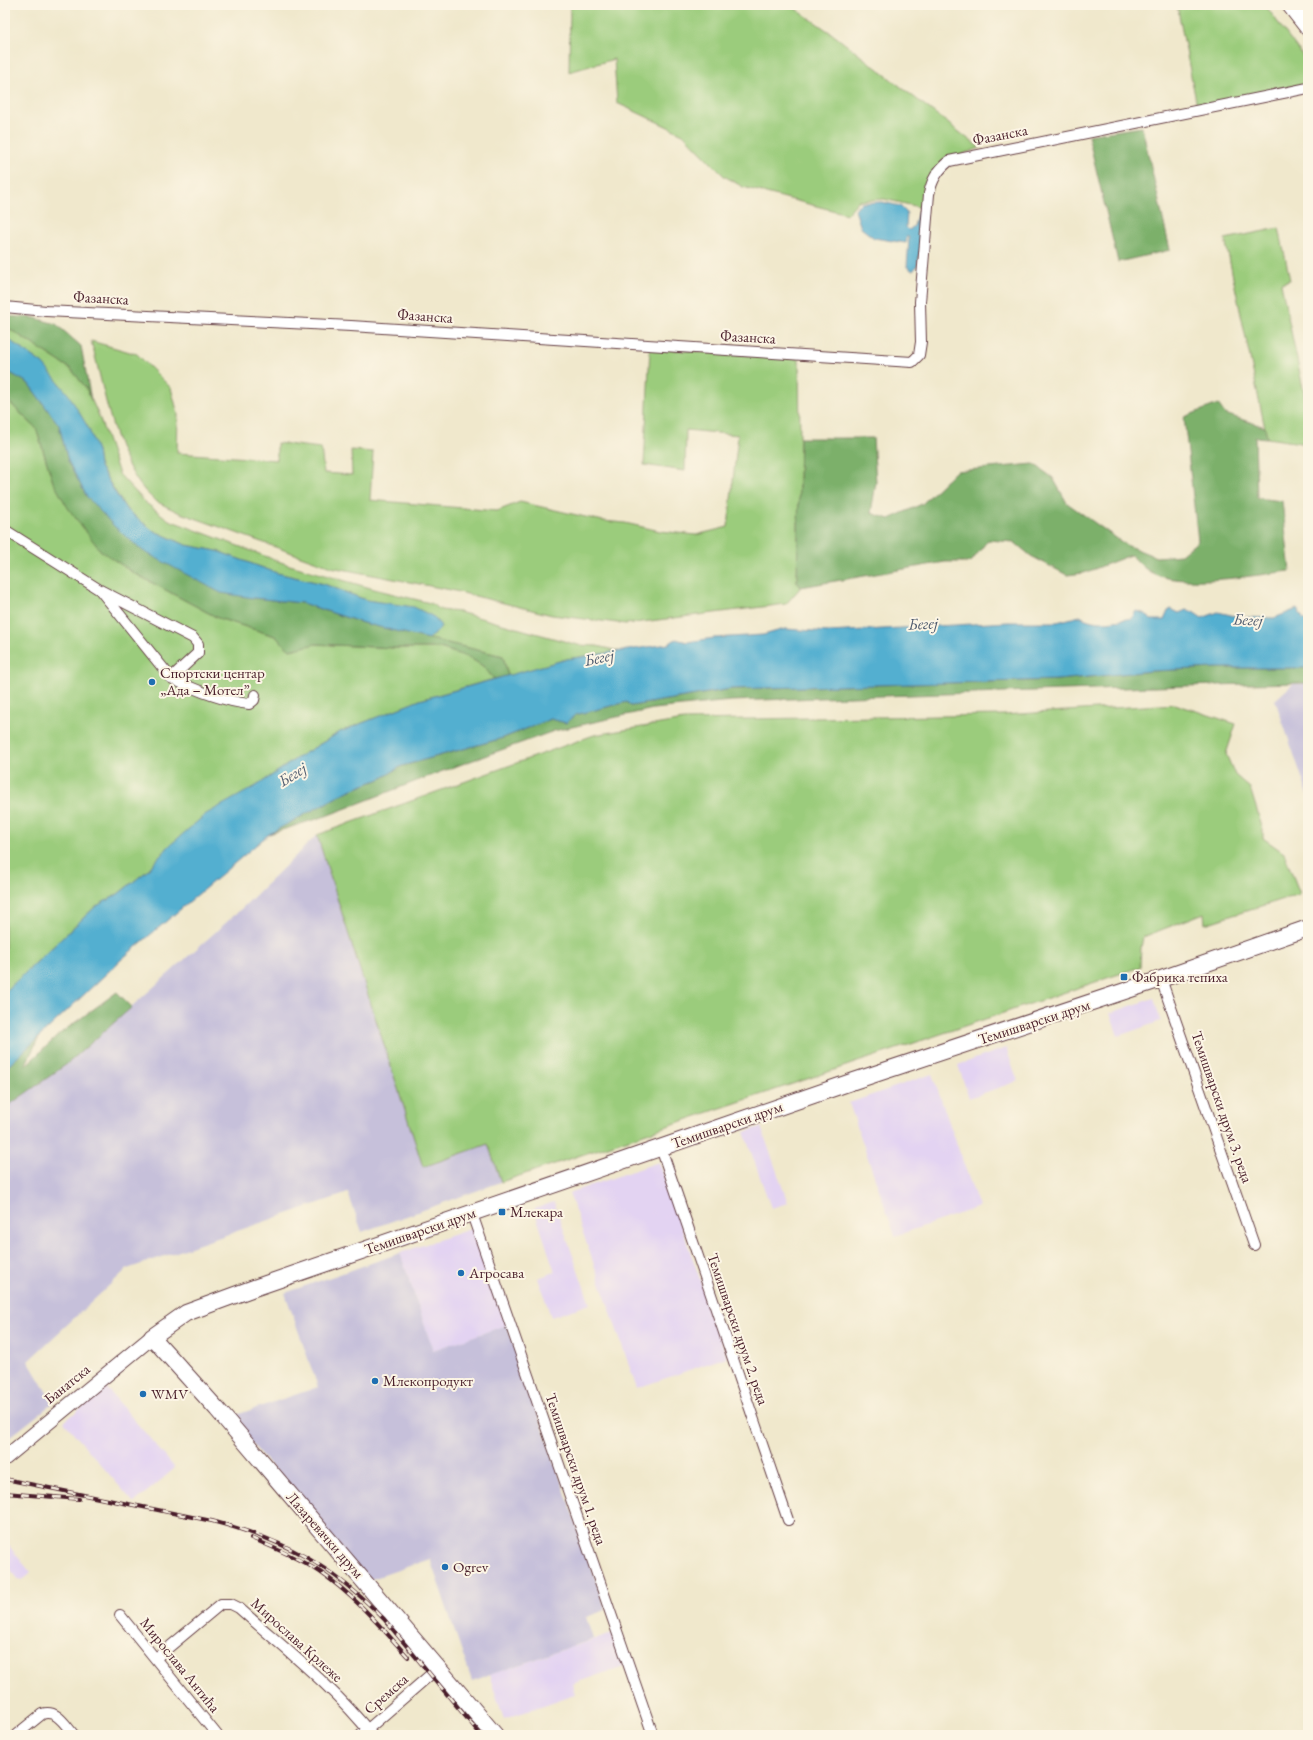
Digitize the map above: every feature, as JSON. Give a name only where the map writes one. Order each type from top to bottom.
[{"type":"main road","points":[[1290,5],[1308,28]]},
{"type":"main road","name":"Темишварски друм","points":[[152,1337],[175,1320],[196,1309],[866,1077],[1161,979],[1308,928]]},
{"type":"main road","name":"Банатска","points":[[5,1458],[152,1337]]},
{"type":"main road","name":"Лазаревачки друм","points":[[152,1337],[217,1409],[495,1735]]},
{"type":"street","name":"Фазанска","points":[[5,307],[46,311],[351,326],[912,362],[919,355],[920,302],[929,194],[931,184],[936,174],[949,161],[1308,88]]},
{"type":"street","points":[[5,530],[100,590],[197,641],[198,653],[171,678]]},
{"type":"street","points":[[100,590],[171,678],[189,687],[233,702],[249,704],[254,700],[255,695]]},
{"type":"street","name":"Темишварски друм 3. реда","points":[[1161,979],[1254,1246]]},
{"type":"street","name":"Темишварски друм 2. реда","points":[[661,1148],[788,1520]]},
{"type":"street","name":"Темишварски друм 1. реда","points":[[472,1214],[653,1735]]},
{"type":"street","name":"Мирослава Крлеже","points":[[156,1658],[221,1604],[231,1604],[239,1608],[333,1691],[354,1711],[367,1733]]},
{"type":"street","name":"Мирослава Антића","points":[[120,1615],[217,1735]]},
{"type":"street","name":"Сремска","points":[[367,1733],[430,1675]]},
{"type":"street","points":[[16,1735],[42,1714],[50,1712],[57,1716],[74,1735]]},
{"type":"shaded area","points":[[1308,683],[1308,795],[1275,700],[1293,684]]},
{"type":"shaded area","points":[[317,835],[423,1167],[488,1144],[501,1182],[362,1232],[348,1193],[127,1269],[28,1361],[53,1403],[5,1441],[5,1111],[9,1105],[67,1064],[238,912]]},
{"type":"shaded area","points":[[1154,998],[1161,1021],[1118,1036],[1110,1013]]},
{"type":"shaded area","points":[[1006,1048],[1018,1081],[969,1098],[958,1065]]},
{"type":"shaded area","points":[[932,1074],[979,1207],[895,1236],[849,1103]]},
{"type":"shaded area","points":[[761,1127],[788,1203],[771,1208],[744,1132]]},
{"type":"shaded area","points":[[659,1162],[727,1357],[637,1388],[569,1193]]},
{"type":"shaded area","points":[[554,1202],[590,1304],[551,1317],[538,1278],[555,1272],[534,1209]]},
{"type":"shaded area","points":[[473,1228],[507,1325],[433,1350],[400,1253]]},
{"type":"shaded area","points":[[400,1253],[433,1350],[507,1325],[606,1610],[586,1617],[593,1639],[472,1681],[430,1559],[366,1581],[230,1417],[318,1387],[285,1293]]},
{"type":"shaded area","points":[[106,1387],[175,1468],[134,1503],[64,1422]]},
{"type":"shaded area","points":[[5,1541],[31,1573],[20,1581],[5,1563]]},
{"type":"shaded area","points":[[612,1633],[624,1666],[572,1684],[575,1694],[504,1719],[489,1675]]},
{"type":"green space","points":[[570,5],[790,5],[831,33],[980,148],[943,161],[923,208],[884,199],[858,201],[847,214],[743,187],[724,176],[683,134],[617,103],[614,59],[569,72]]},
{"type":"green space","points":[[1177,5],[1265,5],[1308,63],[1308,84],[1197,106]]},
{"type":"green space","points":[[1142,127],[1170,250],[1118,262],[1088,135]]},
{"type":"green space","points":[[1279,228],[1290,280],[1281,283],[1308,412],[1308,444],[1267,438],[1225,239]]},
{"type":"green space","points":[[5,316],[35,318],[56,324],[81,346],[91,400],[86,388],[71,369],[5,326]]},
{"type":"green space","points":[[5,326],[71,369],[86,388],[99,416],[119,474],[146,503],[169,520],[286,564],[430,603],[441,610],[459,612],[578,645],[597,646],[618,651],[567,659],[508,676],[503,656],[428,639],[438,631],[414,608],[366,600],[324,584],[277,573],[217,551],[186,545],[152,530],[126,509],[99,465],[97,451],[43,364],[5,337]]},
{"type":"green space","points":[[91,341],[137,354],[171,388],[178,414],[177,453],[277,460],[277,443],[321,448],[324,473],[352,475],[351,450],[373,452],[370,500],[497,511],[520,502],[603,521],[625,523],[660,531],[696,535],[728,527],[738,435],[686,430],[685,471],[644,465],[650,348],[799,359],[800,438],[797,582],[801,587],[786,604],[626,624],[552,615],[451,590],[331,567],[178,512],[153,499],[140,484],[120,447],[106,403]]},
{"type":"green space","points":[[5,370],[28,383],[59,425],[68,461],[87,497],[253,598],[302,603],[363,623],[503,656],[508,676],[494,679],[483,666],[468,657],[440,648],[395,648],[316,644],[290,650],[275,636],[218,618],[132,572],[100,550],[68,508],[53,482],[36,428],[8,401],[5,401]]},
{"type":"green space","points":[[5,401],[8,401],[36,428],[53,482],[100,550],[132,572],[218,618],[275,636],[290,650],[312,644],[395,648],[440,648],[468,657],[483,666],[494,679],[420,700],[340,732],[297,758],[169,846],[147,871],[118,894],[95,907],[5,992]]},
{"type":"green space","points":[[1218,404],[1225,414],[1265,427],[1267,438],[1255,437],[1257,498],[1282,501],[1290,571],[1238,578],[1180,580],[1163,577],[1150,572],[1131,555],[1084,573],[1067,575],[1031,556],[1014,542],[988,540],[971,562],[945,562],[801,587],[797,582],[800,438],[873,438],[876,482],[871,513],[889,519],[922,504],[956,471],[1034,464],[1053,478],[1067,503],[1126,545],[1156,557],[1181,555],[1198,541],[1184,417]]},
{"type":"green space","points":[[1215,668],[1308,668],[1308,683],[731,701],[653,709],[554,731],[440,772],[326,816],[269,834],[348,791],[382,778],[402,766],[503,738],[551,719],[566,723],[575,715],[627,702],[631,706],[731,689],[1057,680],[1152,671]]},
{"type":"green space","points":[[1175,704],[1236,724],[1226,754],[1235,775],[1250,788],[1263,830],[1263,838],[1284,853],[1300,894],[1205,924],[1204,913],[1143,937],[1140,967],[501,1182],[488,1144],[423,1167],[317,835],[594,735],[684,720],[1003,715]]},
{"type":"green space","points":[[117,992],[132,1007],[67,1064],[9,1105],[5,1111],[5,1069],[40,1035],[25,1066],[62,1032]]},
{"type":"water","points":[[882,202],[900,206],[907,213],[906,227],[909,230],[914,226],[918,211],[921,211],[925,223],[917,266],[913,271],[907,267],[909,238],[907,236],[906,243],[874,238],[861,228],[855,210],[861,203]]},
{"type":"water","points":[[5,337],[43,364],[69,395],[89,429],[97,451],[99,465],[115,492],[126,509],[152,530],[186,545],[217,551],[277,573],[324,584],[366,600],[414,607],[434,617],[441,626],[438,631],[428,639],[363,623],[302,603],[221,593],[143,551],[115,527],[87,497],[68,461],[59,425],[28,383],[5,370]]},
{"type":"water","name":"Бегеј","points":[[1171,609],[1179,613],[1186,610],[1193,612],[1202,618],[1218,612],[1239,617],[1274,618],[1297,609],[1304,620],[1308,620],[1308,668],[1215,668],[1152,671],[1057,680],[731,689],[631,706],[627,702],[575,715],[566,723],[551,719],[503,738],[402,766],[382,778],[348,791],[269,834],[123,958],[5,1069],[5,992],[95,907],[118,894],[147,871],[169,846],[206,814],[258,785],[297,758],[340,732],[420,700],[567,659],[668,644],[676,639],[687,642],[714,638],[763,635],[785,629],[829,632],[1008,622],[1057,622],[1080,616],[1092,621],[1105,622],[1132,618],[1136,611],[1146,614],[1151,620],[1164,620],[1168,611]]},
{"type":"railway","points":[[5,1479],[212,1521],[238,1528],[262,1537],[285,1546],[306,1557],[326,1569],[345,1584],[384,1619],[481,1735]]},
{"type":"railway","points":[[5,1493],[79,1499]]},
{"type":"railway","points":[[251,1538],[278,1549],[303,1562],[332,1581],[356,1601],[408,1657]]},
{"type":"place","name":"Спортски центар „Ада – Мотел”","points":[[152,682]]},
{"type":"place","name":"Фабрика тепиха","points":[[1124,977]]},
{"type":"place","name":"Млекара","points":[[502,1212]]},
{"type":"place","name":"Агросава","points":[[461,1273]]},
{"type":"place","name":"Млекопродукт","points":[[375,1381]]},
{"type":"place","name":"WMV","points":[[143,1394]]},
{"type":"place","name":"Ogrev","points":[[445,1567]]}]
